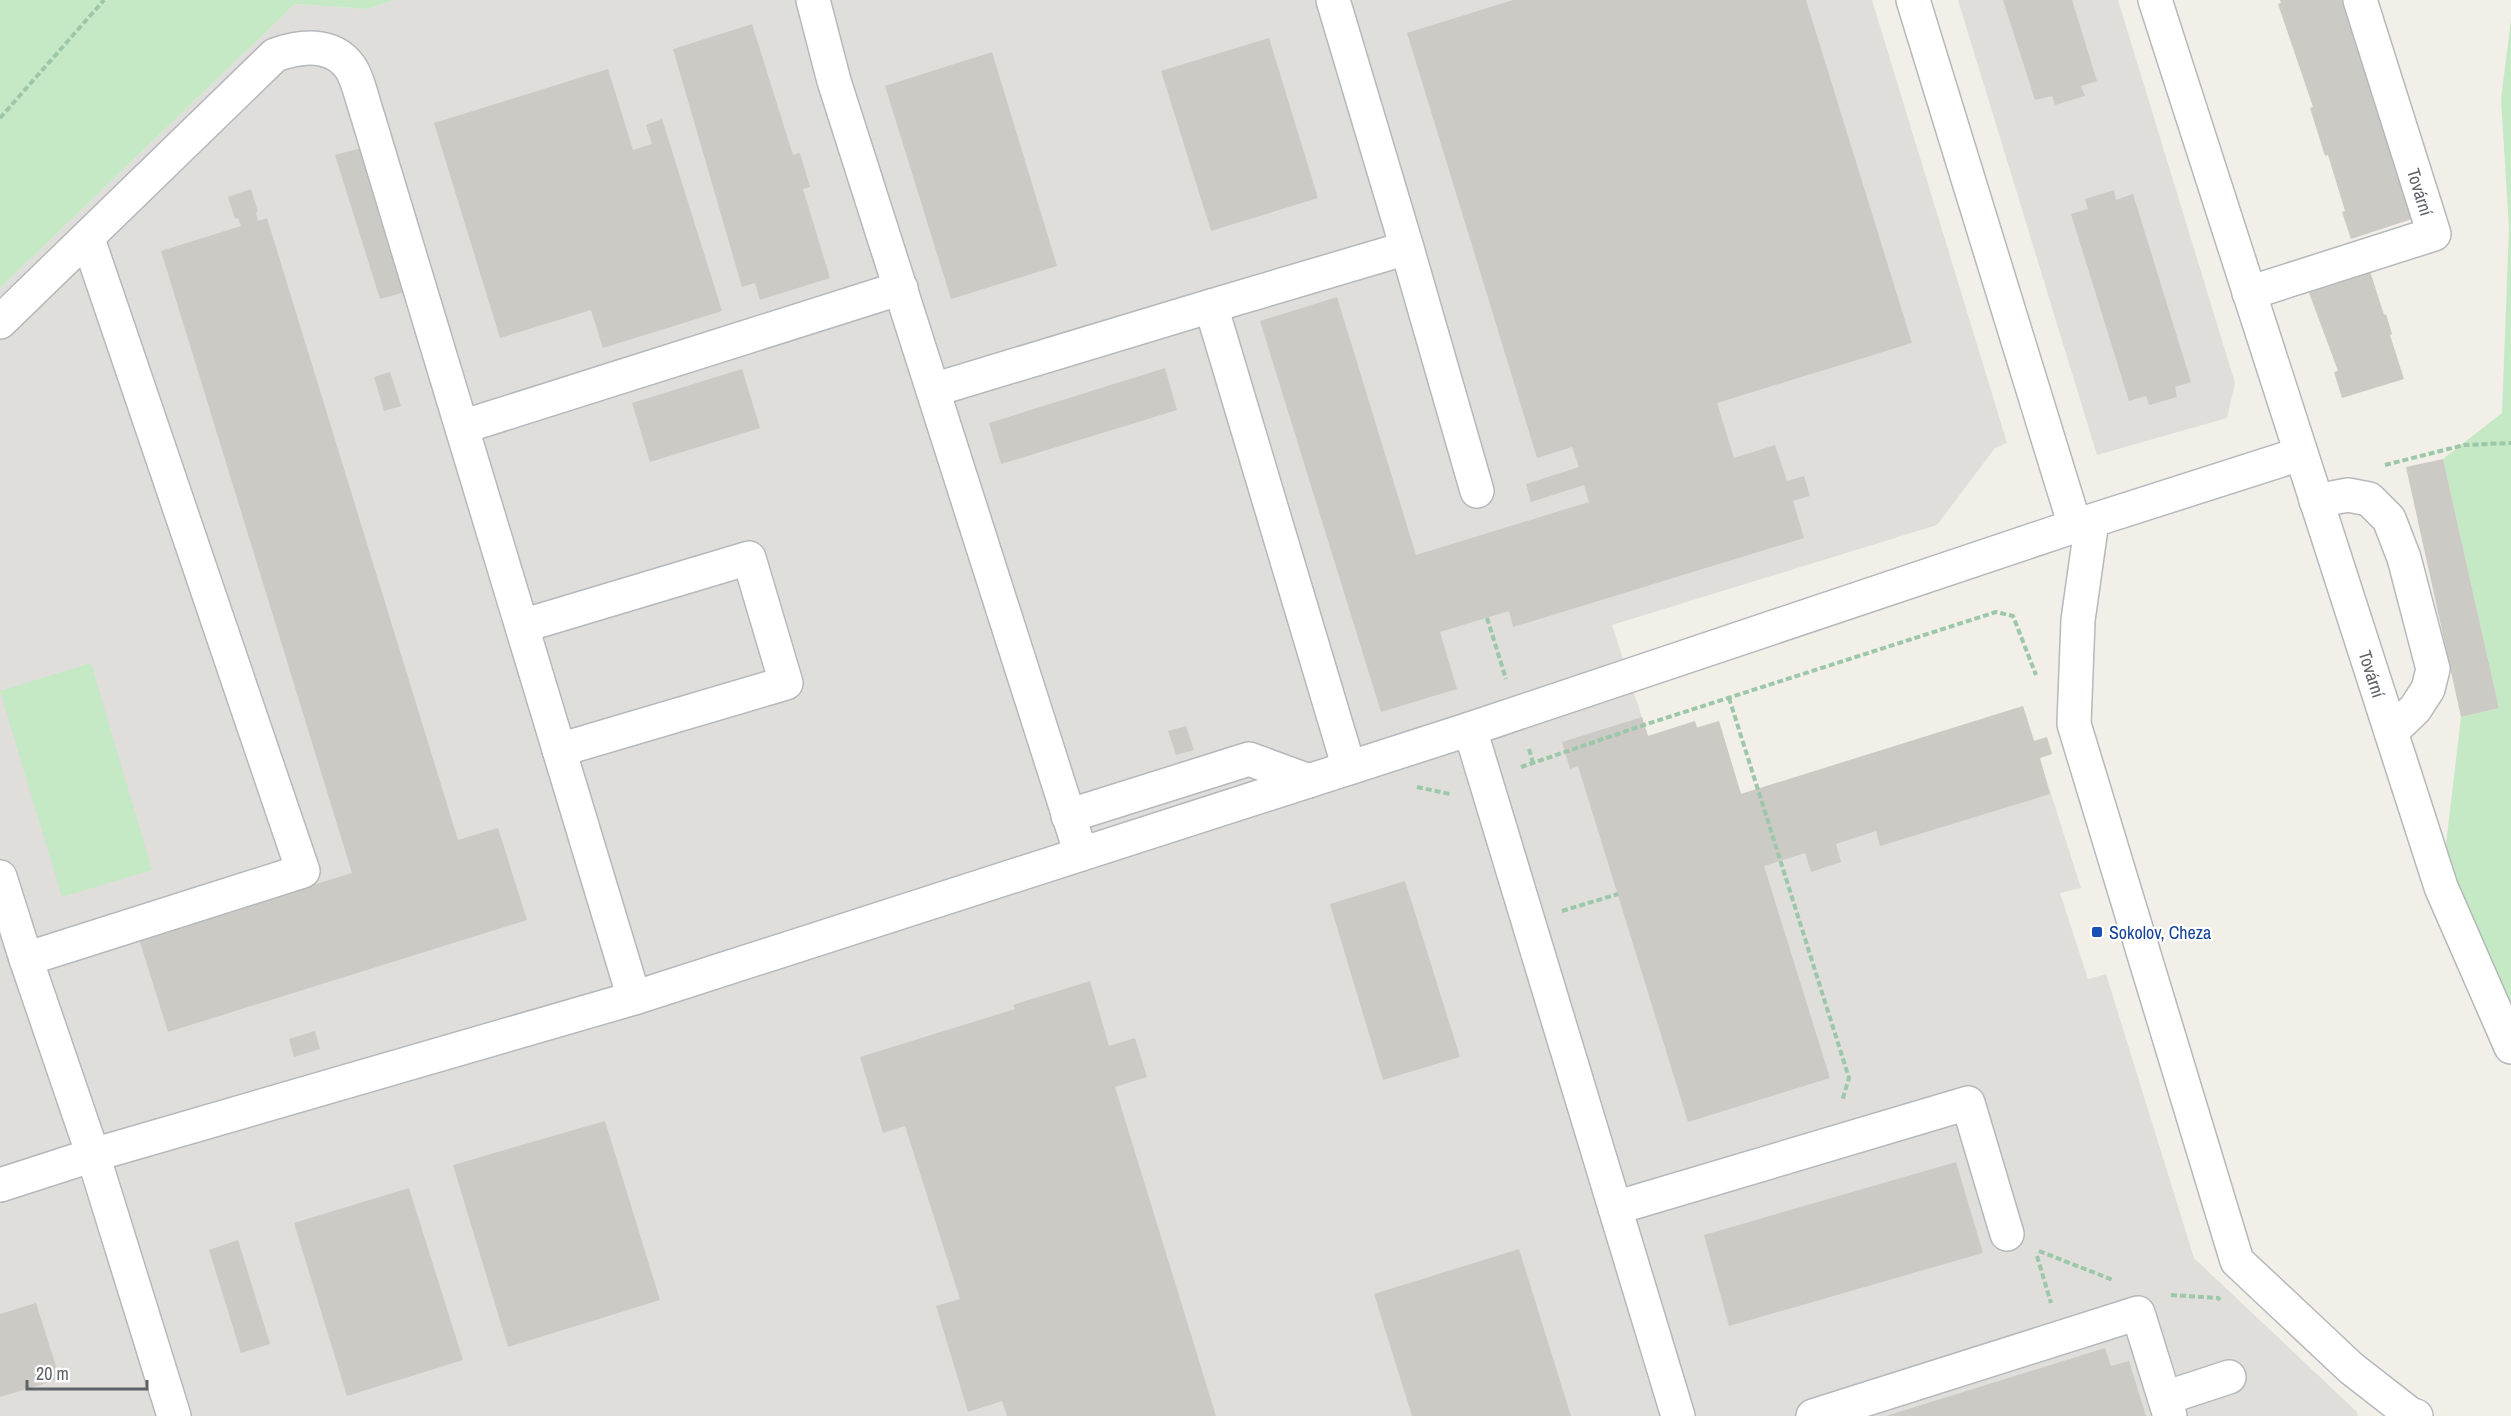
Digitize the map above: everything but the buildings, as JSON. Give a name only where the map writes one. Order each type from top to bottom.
[{"type":"street","points":[[813,0],[834,81],[1081,854]]},
{"type":"street","points":[[1333,0],[1477,491]]},
{"type":"street","points":[[1913,0],[2083,523],[2074,724],[2237,1261],[2351,1368],[2410,1414],[2416,1416]]},
{"type":"street","name":"Tovární","points":[[2155,0],[2441,887],[2511,1047]]},
{"type":"street","name":"Tovární","points":[[2249,293],[2434,234],[2360,0]]},
{"type":"street","points":[[0,322],[275,55],[296,48],[318,48],[334,53],[350,67],[368,117],[634,998]]},
{"type":"street","points":[[26,959],[303,872],[88,238]]},
{"type":"street","points":[[933,390],[1407,248]]},
{"type":"street","points":[[462,427],[901,288]]},
{"type":"street","points":[[1211,306],[1349,768]]},
{"type":"street","points":[[0,1185],[93,1155],[634,998],[1470,729],[2083,523],[2300,454]]},
{"type":"street","points":[[2316,501],[2348,495],[2369,500],[2389,519],[2404,558],[2433,669],[2428,689],[2415,709],[2391,732]]},
{"type":"street","points":[[522,626],[749,558],[786,682],[559,750]]},
{"type":"street","points":[[1470,729],[1678,1416]]},
{"type":"street","points":[[1068,816],[1249,759],[1309,781]]},
{"type":"street","points":[[0,877],[93,1155],[174,1416]]},
{"type":"street","points":[[1615,1208],[1968,1103],[2007,1234]]},
{"type":"street","points":[[1813,1416],[2138,1313],[2167,1407],[2229,1377]]},
{"type":"path","points":[[0,118],[104,0]]},
{"type":"path","points":[[2376,468],[2464,445],[2511,443]]},
{"type":"path","points":[[1408,789],[1417,786],[1447,795],[1485,780],[1729,698],[1996,612],[2013,616],[2039,681]]},
{"type":"path","points":[[1729,698],[1849,1078],[1827,1145]]},
{"type":"path","points":[[2061,1337],[2035,1249],[2123,1284]]},
{"type":"path","points":[[2166,1294],[2217,1298],[2226,1306]]},
{"type":"shaded area","points":[[394,0],[1872,0],[2007,443],[1995,448],[1937,525],[1612,625],[1648,736],[1695,721],[1697,727],[1719,721],[1741,794],[2023,706],[2081,888],[2060,893],[2088,979],[2106,974],[2194,1258],[2357,1412],[2358,1416],[0,1416],[0,288],[295,4],[367,9]]},
{"type":"shaded area","points":[[1958,0],[2118,0],[2235,383],[2227,418],[2097,455]]},
{"type":"green space","points":[[0,0],[394,0],[367,9],[295,4],[0,288]]},
{"type":"green space","points":[[2511,20],[2511,1047],[2441,887],[2461,717],[2499,708],[2443,459],[2502,413],[2509,228],[2501,99]]},
{"type":"green space","points":[[91,663],[152,870],[62,897],[0,691]]},
{"type":"place","name":"Sokolov, Cheza","points":[[2097,932]]}]
